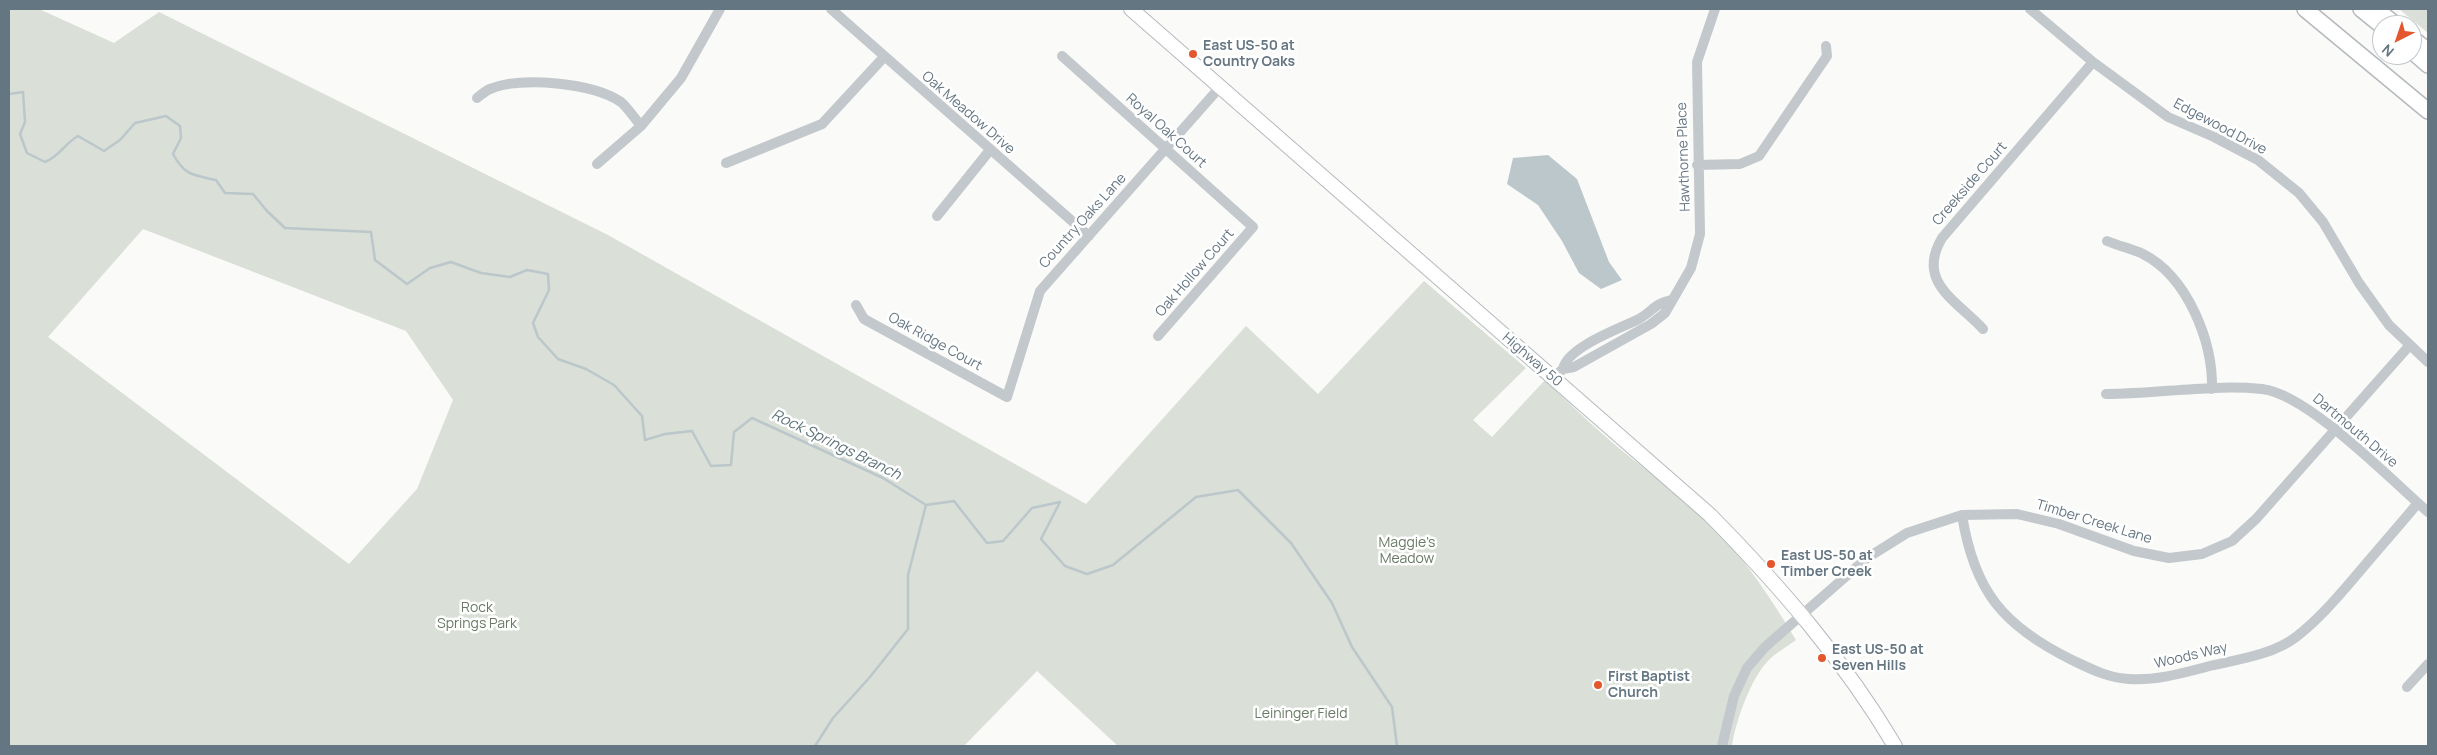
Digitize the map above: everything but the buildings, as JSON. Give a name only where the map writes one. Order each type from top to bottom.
[{"type":"highway","points":[[2306,9],[2428,110]]},
{"type":"highway","points":[[2361,9],[2372,18]]},
{"type":"main road","name":"Highway 50","points":[[1130,9],[1558,374],[1710,515],[1748,553],[1801,613],[1849,675],[1895,746]]},
{"type":"street","points":[[597,164],[641,126],[681,78],[720,9]]},
{"type":"street","name":"Oak Meadow Drive","points":[[831,9],[1089,236]]},
{"type":"street","name":"Hawthorne Place","points":[[1558,374],[1651,324],[1665,313],[1691,268],[1700,234],[1696,62],[1715,9]]},
{"type":"street","name":"Edgewood Drive","points":[[2030,9],[2093,62],[2168,117],[2214,137],[2258,160],[2298,193],[2323,222],[2359,283],[2379,311],[2409,346],[2428,362]]},
{"type":"street","points":[[1698,165],[1740,164],[1759,156],[1827,56],[1826,46]]},
{"type":"street","name":"Royal Oak Court","points":[[1062,56],[1253,227]]},
{"type":"street","points":[[726,163],[822,124],[884,57]]},
{"type":"street","name":"Creekside Court","points":[[1983,329],[1946,294],[1936,281],[1932,266],[1935,250],[1942,238],[2093,62]]},
{"type":"street","points":[[477,98],[488,90],[506,84],[554,84],[586,89],[622,103],[641,126]]},
{"type":"street","name":"Country Oaks Lane","points":[[1006,397],[1040,291],[1220,86]]},
{"type":"street","points":[[937,216],[990,150]]},
{"type":"street","name":"Oak Hollow Court","points":[[1158,336],[1253,227]]},
{"type":"street","points":[[2107,241],[2144,255],[2176,281],[2202,327],[2212,369],[2212,389]]},
{"type":"street","name":"Oak Ridge Court","points":[[856,305],[864,319],[1006,397]]},
{"type":"street","name":"Timber Creek Lane","points":[[1722,746],[1734,696],[1747,668],[1765,647],[1801,613],[1867,558],[1907,532],[1962,515],[2017,514],[2059,524],[2134,551],[2169,558],[2202,554],[2232,541],[2256,519],[2409,346]]},
{"type":"street","name":"Dartmouth Drive","points":[[2106,394],[2212,389],[2262,389],[2282,394],[2302,404],[2335,430],[2428,512]]},
{"type":"street","name":"Woods Way","points":[[1962,515],[1967,547],[1980,581],[1998,607],[2020,630],[2046,647],[2102,674],[2127,679],[2153,679],[2258,655],[2295,638],[2324,612],[2418,503]]},
{"type":"street","points":[[2407,688],[2428,664]]},
{"type":"green space","points":[[9,9],[39,9],[114,43],[159,12],[608,235],[1086,504],[1246,326],[1318,394],[1424,281],[1526,368],[1473,420],[1492,437],[1545,380],[1612,442],[1696,507],[1743,561],[1771,600],[1796,640],[1771,658],[1756,678],[1740,713],[1732,746],[1118,746],[1037,671],[964,746],[9,746]],"holes":[[[143,229],[406,331],[453,400],[417,489],[349,564],[48,337]]]},
{"type":"green space","points":[[2399,9],[2428,9],[2428,33],[2422,28],[2422,15],[2406,15]]},
{"type":"shaded area","points":[[1548,155],[1577,179],[1609,262],[1622,280],[1601,289],[1579,273],[1562,241],[1538,205],[1507,184],[1513,158]]},
{"type":"waterway","name":"Rock Springs Branch","points":[[9,94],[23,92],[25,122],[20,134],[27,153],[45,162],[55,157],[78,136],[104,151],[120,140],[135,123],[166,116],[180,126],[181,138],[173,154],[186,171],[216,180],[225,193],[253,194],[285,228],[371,232],[375,260],[407,284],[430,268],[451,262],[481,273],[510,277],[527,270],[548,274],[549,290],[533,323],[538,337],[558,359],[586,369],[614,385],[642,416],[645,440],[665,434],[692,431],[711,466],[731,465],[734,432],[752,418],[883,478],[926,505]]},
{"type":"waterway","points":[[926,505],[954,501],[987,543],[1003,541],[1032,508],[1060,502],[1041,539],[1065,566],[1087,574],[1113,565],[1196,497],[1238,490],[1291,543],[1332,603],[1352,647],[1392,707],[1397,746]]},
{"type":"waterway","points":[[815,746],[833,718],[870,677],[908,629],[908,575],[926,505]]},
{"type":"place","name":"East US-50 at Country Oaks","points":[[1193,54]]},
{"type":"place","name":"East US-50 at Timber Creek","points":[[1771,564]]},
{"type":"place","name":"East US-50 at Seven Hills","points":[[1822,658]]},
{"type":"place","name":"First Baptist Church","points":[[1598,685]]},
{"type":"park label","name":"Maggie's Meadow","points":[[1407,552]]},
{"type":"park label","name":"Rock Springs Park","points":[[477,616]]},
{"type":"park label","name":"Leininger Field","points":[[1301,714]]}]
